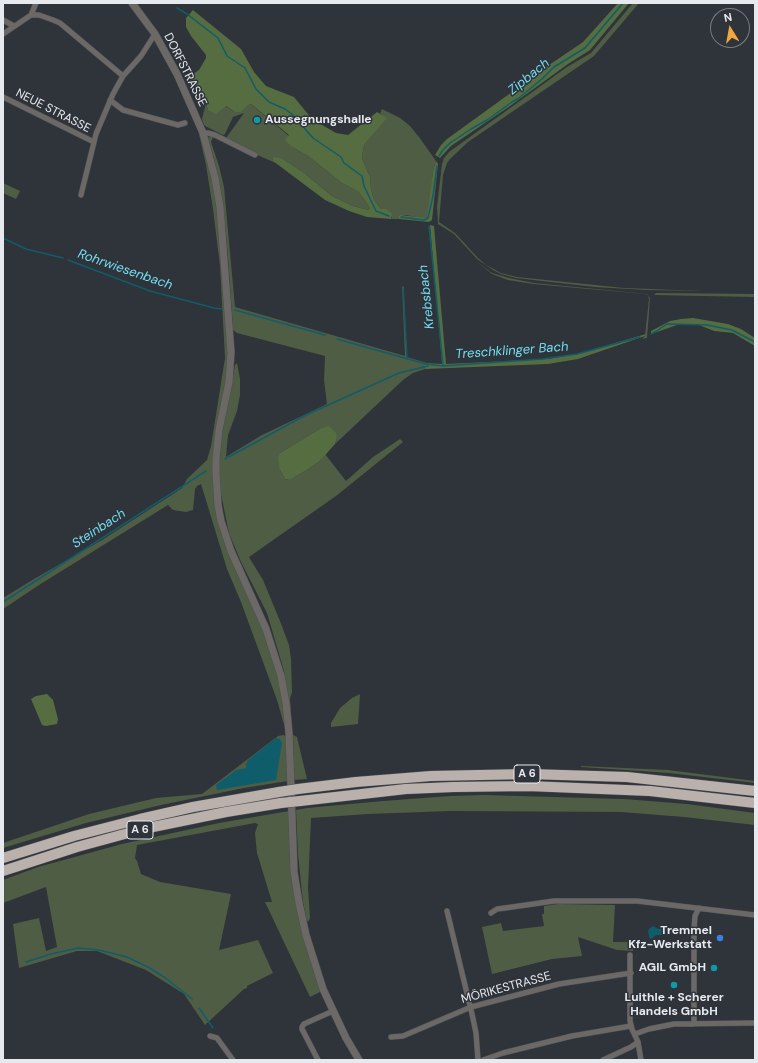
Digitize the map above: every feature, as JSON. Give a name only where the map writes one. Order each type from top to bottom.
[{"type":"highway","name":"A 6","points":[[3,858],[74,836],[193,807],[298,789],[356,782],[418,777],[529,774],[627,777],[755,791]]},
{"type":"highway","name":"A 6","points":[[3,870],[77,847],[143,830],[226,812],[300,800],[406,789],[528,786],[599,788],[650,791],[755,803]]},
{"type":"street","points":[[31,16],[36,3]]},
{"type":"street","name":"DORFSTRASSE","points":[[132,3],[155,34],[177,74],[203,133],[209,152],[220,208],[229,309],[231,352],[229,382],[219,430],[216,459],[217,498],[221,521],[231,551],[266,629],[281,676],[286,702],[289,733],[294,872],[308,942],[318,974],[333,1011],[359,1060]]},
{"type":"street","points":[[3,34],[31,16],[39,16],[60,23],[123,76]]},
{"type":"street","points":[[3,20],[14,26]]},
{"type":"street","points":[[81,194],[94,142],[110,100],[123,76],[141,56],[155,34]]},
{"type":"street","name":"NEUE STRASSE","points":[[3,97],[94,142]]},
{"type":"street","points":[[110,100],[124,110],[178,126],[185,123]]},
{"type":"street","points":[[203,133],[215,135],[255,155]]},
{"type":"street","points":[[491,913],[498,909],[554,901],[637,901],[755,915]]},
{"type":"street","points":[[694,1024],[694,928],[699,908]]},
{"type":"street","points":[[447,911],[471,1007],[476,1033],[478,1060]]},
{"type":"street","points":[[630,955],[631,1026],[638,1042],[642,1060]]},
{"type":"street","name":"MÖRIKESTRASSE","points":[[391,1038],[403,1036],[471,1007],[559,984],[631,973]]},
{"type":"street","points":[[318,1060],[302,1027],[304,1024],[333,1011]]},
{"type":"street","points":[[635,1034],[662,1026],[755,1023]]},
{"type":"street","points":[[483,1060],[503,1053],[572,1036],[631,1026]]},
{"type":"street","points":[[210,1036],[217,1038],[233,1060]]},
{"type":"street","points":[[603,1060],[638,1042]]},
{"type":"green space","points":[[618,3],[629,3],[590,50],[451,146],[440,158],[435,155],[447,139],[583,42]]},
{"type":"green space","points":[[633,3],[639,3],[594,56],[468,142],[450,159],[443,175],[439,222],[455,233],[486,265],[501,273],[517,277],[624,288],[704,291],[595,287],[516,278],[501,274],[493,270],[477,259],[454,234],[438,224],[437,207],[444,158],[449,152],[567,67],[591,53]]},
{"type":"green space","points":[[193,10],[241,49],[254,72],[266,86],[294,97],[312,119],[336,133],[348,135],[377,112],[387,118],[364,145],[362,158],[370,177],[374,200],[381,209],[386,209],[392,214],[391,219],[367,217],[325,200],[273,161],[273,158],[275,157],[283,159],[303,172],[332,196],[353,206],[368,210],[370,208],[359,192],[342,183],[308,156],[292,147],[285,140],[289,135],[251,104],[249,104],[241,112],[235,112],[226,106],[216,114],[208,110],[206,103],[192,89],[189,77],[199,70],[206,58],[206,55],[186,27],[186,18]]},
{"type":"green space","points":[[206,103],[208,110],[225,106],[235,112],[241,112],[249,103],[289,136],[292,147],[308,156],[342,183],[359,192],[370,208],[368,210],[353,206],[332,196],[303,172],[283,159],[273,161],[278,164],[255,154],[226,138],[244,113],[233,117],[225,134],[223,135],[207,127],[204,125],[202,119]]},
{"type":"green space","points":[[382,109],[400,118],[410,126],[436,161],[433,171],[429,214],[427,218],[406,215],[398,217],[399,219],[391,219],[392,217],[381,209],[374,200],[370,177],[362,158],[364,145],[386,118],[380,114]]},
{"type":"green space","points":[[200,130],[213,174],[220,216],[229,371],[217,437],[220,516],[259,615],[281,686],[285,728],[277,700],[241,602],[227,569],[201,484],[195,489],[193,510],[186,512],[173,510],[168,505],[3,609],[3,598],[102,540],[182,488],[187,479],[207,460],[211,446],[225,358],[220,266],[206,165],[199,134]]},
{"type":"green space","points":[[211,136],[213,137],[211,142],[224,187],[235,307],[405,356],[402,286],[404,287],[407,357],[427,363],[424,365],[425,369],[413,373],[403,380],[335,444],[337,438],[329,427],[321,428],[280,453],[280,470],[285,479],[290,480],[305,471],[320,461],[325,454],[346,481],[373,457],[400,439],[403,442],[336,496],[249,557],[263,580],[289,645],[291,659],[292,692],[290,699],[292,726],[284,671],[267,613],[241,562],[229,533],[219,476],[221,440],[235,365],[237,363],[240,379],[240,395],[237,411],[228,435],[226,457],[262,435],[327,404],[324,380],[325,356],[237,333],[233,330],[222,196],[208,138]]},
{"type":"green space","points":[[436,161],[438,164],[432,220],[429,222],[399,219],[398,217],[400,215],[427,218],[433,171]]},
{"type":"green space","points":[[3,183],[20,191],[16,199],[3,193]]},
{"type":"green space","points":[[430,225],[434,226],[446,364],[548,359],[577,354],[646,334],[645,336],[578,359],[548,364],[425,369],[424,365],[427,363],[442,364]]},
{"type":"green space","points":[[476,261],[492,273],[534,283],[648,295],[533,284],[508,280],[492,274]]},
{"type":"green space","points":[[656,293],[755,294],[755,297],[654,295]]},
{"type":"green space","points":[[648,296],[650,298],[647,338],[642,339],[645,336],[649,299]]},
{"type":"green space","points":[[693,318],[728,324],[741,329],[755,338],[755,346],[733,333],[714,331],[692,324],[680,324],[651,334],[651,331],[670,321]]},
{"type":"green space","points":[[329,426],[336,433],[337,438],[335,444],[320,461],[290,480],[285,479],[280,470],[278,458],[280,453],[321,428]]},
{"type":"green space","points":[[47,694],[53,700],[58,719],[57,724],[46,726],[42,725],[31,699],[36,696]]},
{"type":"green space","points":[[360,694],[358,724],[331,727],[331,723],[340,708],[352,698]]},
{"type":"green space","points":[[284,735],[286,737],[288,781],[244,788],[161,805],[86,823],[3,848],[3,843],[89,814],[156,798],[202,794],[278,736]]},
{"type":"green space","points":[[293,735],[297,737],[307,779],[294,780]]},
{"type":"green space","points":[[581,766],[668,770],[755,781],[755,783],[669,773]]},
{"type":"green space","points":[[484,795],[624,799],[687,804],[755,813],[755,825],[621,812],[450,811],[311,818],[308,888],[310,918],[308,922],[306,919],[303,902],[298,854],[296,810],[383,801]]},
{"type":"green space","points":[[289,811],[290,860],[322,991],[310,997],[265,902],[272,902],[257,853],[255,833],[258,824],[255,823],[137,845],[135,858],[141,874],[160,882],[231,894],[219,950],[258,940],[273,973],[247,986],[247,988],[244,989],[205,1025],[184,994],[146,970],[97,951],[77,951],[19,968],[13,924],[39,918],[46,951],[57,947],[46,887],[3,903],[3,880],[38,867],[122,844],[219,823]]},
{"type":"green space","points":[[558,904],[615,905],[613,942],[632,942],[633,951],[617,950],[578,937],[582,956],[552,959],[492,974],[482,927],[501,923],[503,931],[544,926],[542,914],[544,914],[544,906]]},
{"type":"water","points":[[276,738],[280,739],[282,743],[276,780],[217,790],[216,785],[236,770],[246,768],[248,760]]},
{"type":"water","points":[[653,926],[658,929],[663,927],[665,929],[664,935],[656,935],[651,939],[648,931]]},
{"type":"waterway","name":"Zipbach","points":[[439,156],[450,143],[519,98],[554,67],[585,48],[623,3]]},
{"type":"waterway","name":"Krebsbach","points":[[177,8],[218,38],[227,56],[245,68],[256,89],[269,102],[285,109],[293,115],[313,138],[341,157],[344,163],[362,176],[364,186],[376,211],[389,216]]},
{"type":"waterway","name":"Zipbach","points":[[401,217],[424,220],[428,218],[437,166]]},
{"type":"waterway","name":"Krebsbach","points":[[429,226],[443,365]]},
{"type":"waterway","name":"Rohrwiesenbach","points":[[3,238],[26,249],[63,258]]},
{"type":"waterway","name":"Rohrwiesenbach","points":[[68,260],[150,291],[222,309]]},
{"type":"waterway","points":[[403,288],[407,358]]},
{"type":"waterway","name":"Rohrwiesenbach","points":[[235,310],[325,335]]},
{"type":"waterway","name":"Treschklinger Bach","points":[[651,334],[667,324],[707,325],[732,330],[755,342]]},
{"type":"waterway","name":"Treschklinger Bach","points":[[337,339],[426,364],[443,366],[542,359],[577,354],[640,337]]},
{"type":"waterway","name":"Steinbach","points":[[225,459],[304,416],[399,373],[428,366]]},
{"type":"waterway","name":"Steinbach","points":[[3,602],[206,471]]},
{"type":"waterway","points":[[26,962],[51,954],[78,948],[99,950],[127,957],[148,967],[164,977],[192,999]]},
{"type":"waterway","points":[[199,1008],[213,1028]]},
{"type":"place","name":"Aussegnungshalle","points":[[257,120]]},
{"type":"place","name":"Tremmel Kfz-Werkstatt","points":[[720,938]]},
{"type":"place","name":"AGIL GmbH","points":[[714,968]]},
{"type":"place","name":"Luithle + Scherer Handels GmbH","points":[[674,985]]}]
